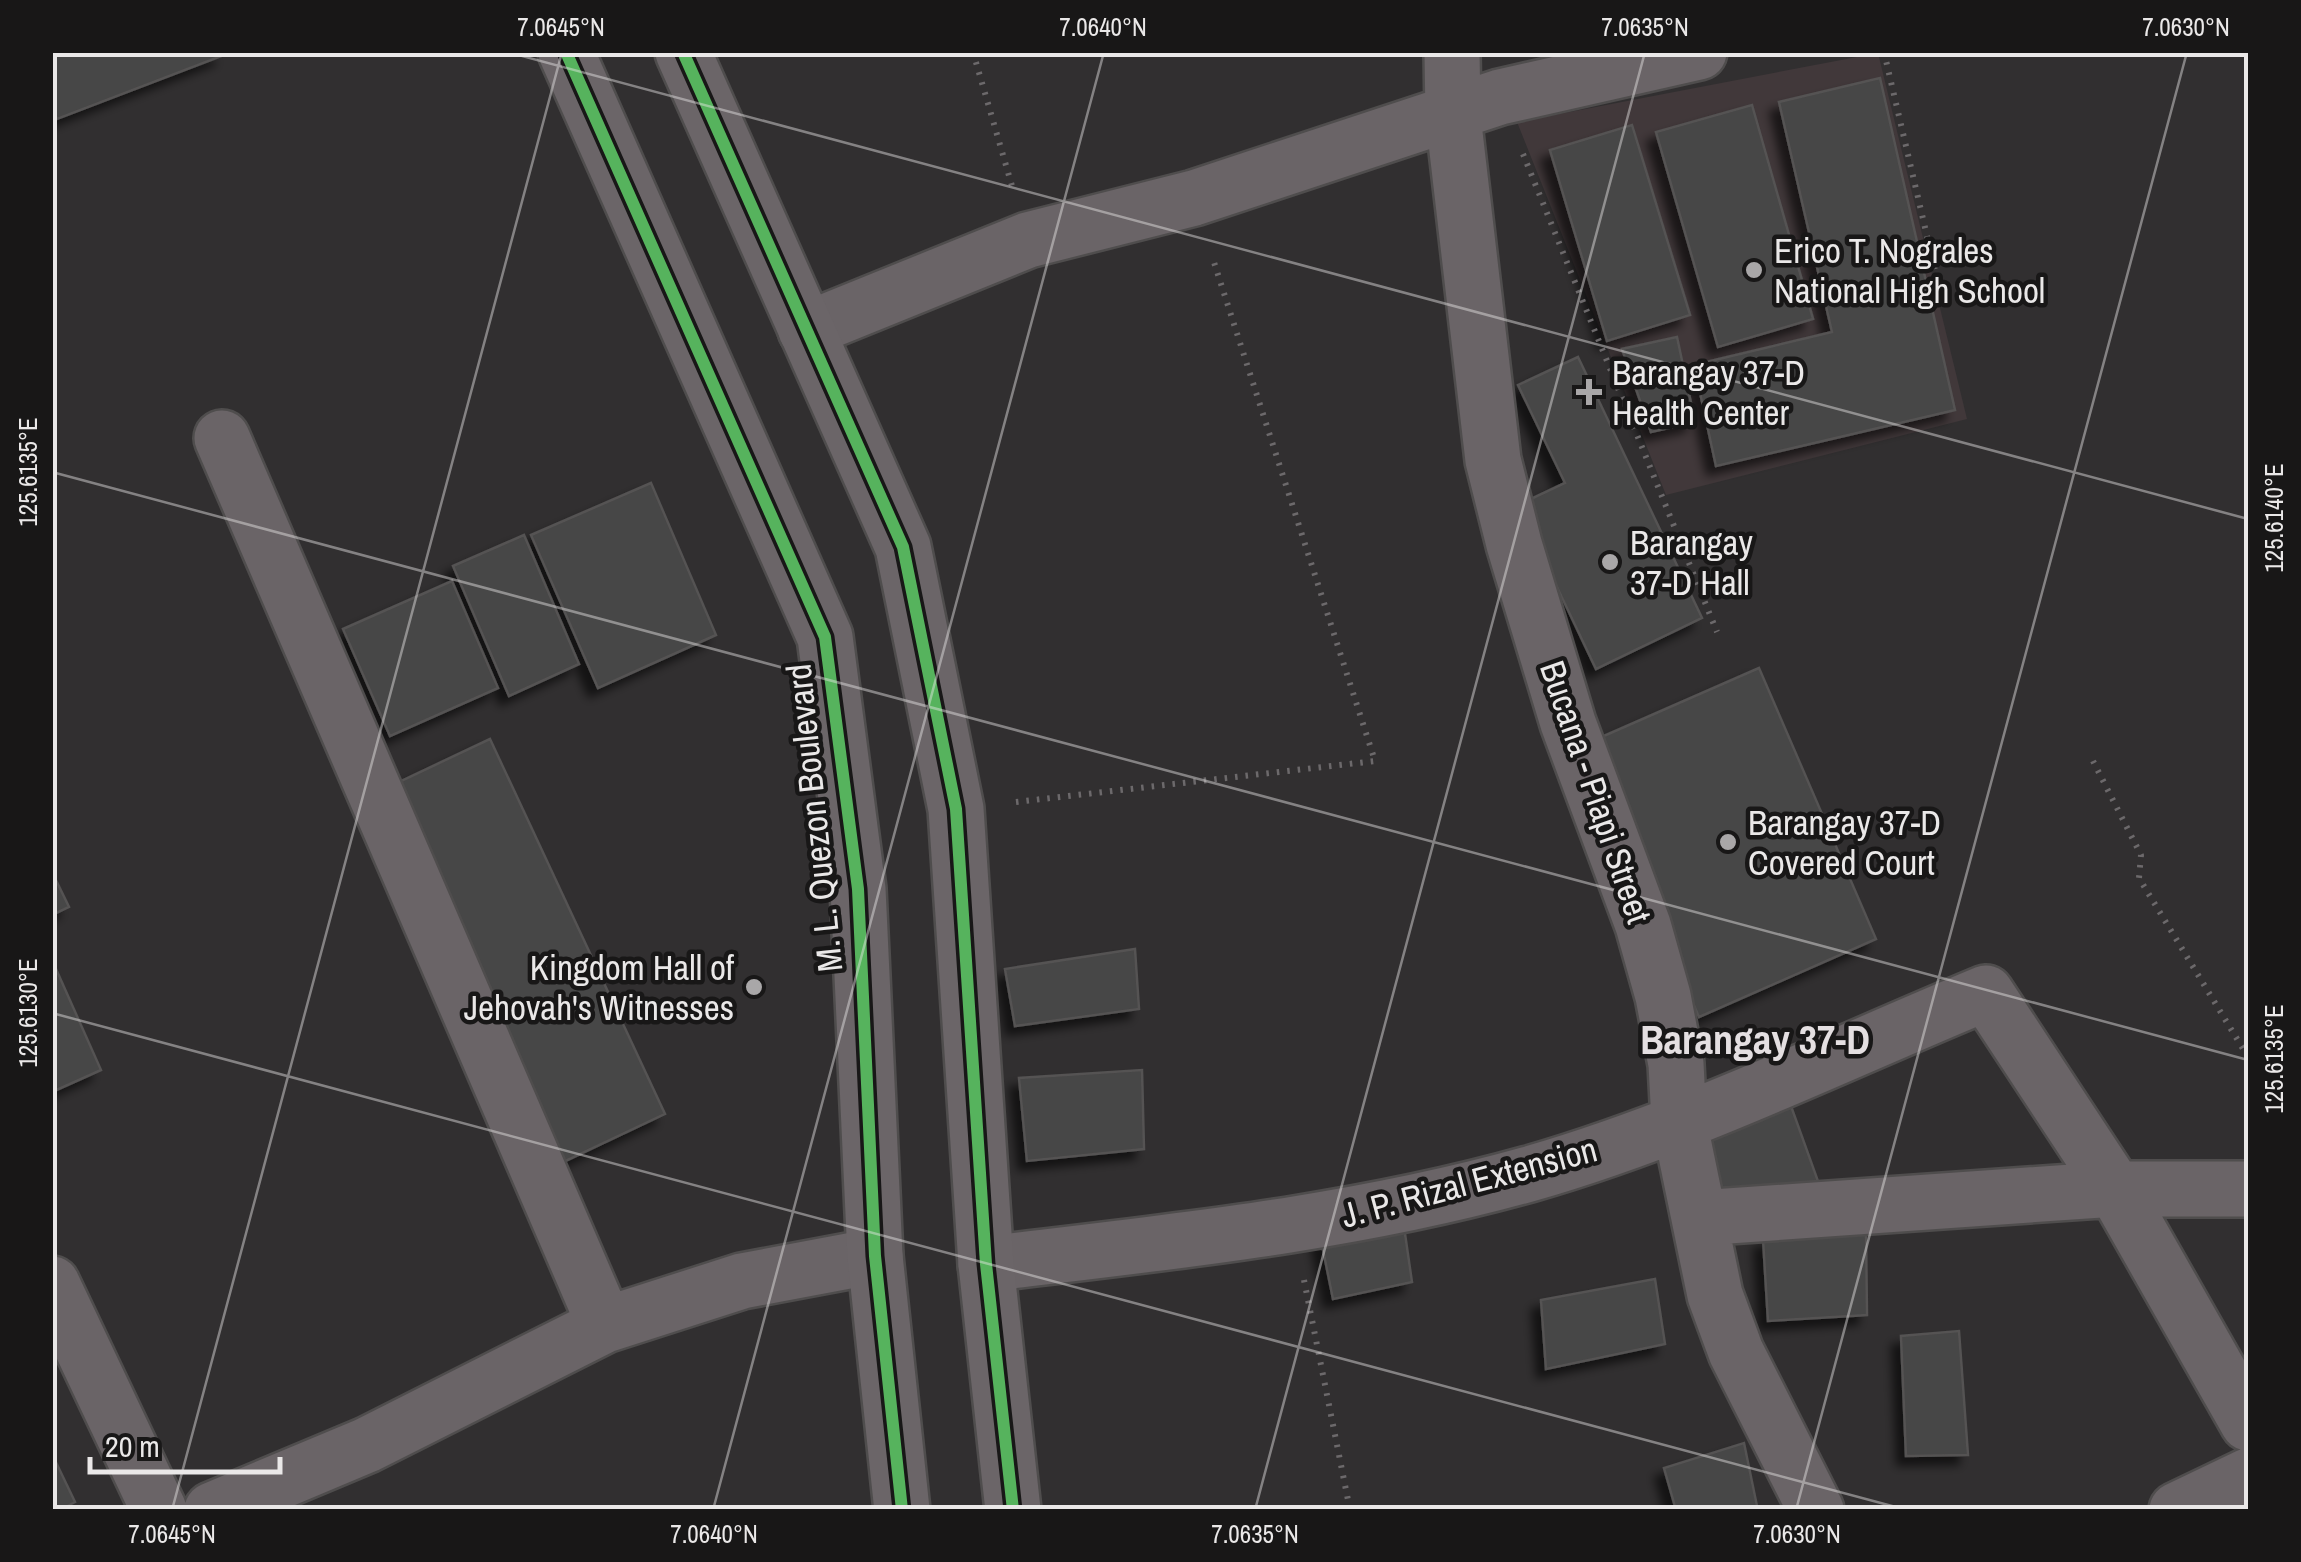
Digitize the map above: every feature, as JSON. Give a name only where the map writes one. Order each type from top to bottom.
[{"type":"main road","name":"M. L. Quezon Boulevard","points":[[566,52],[824,638],[858,889],[876,1256],[902,1510]]},
{"type":"main road","points":[[683,52],[903,547],[956,809],[986,1264],[1013,1510]]},
{"type":"street","name":"Bucana - Piapi Street","points":[[1452,52],[1476,106],[1493,460],[1568,723],[1648,943],[1676,1064],[1678,1120],[1715,1295],[1736,1352],[1816,1510]]},
{"type":"street","points":[[806,330],[1028,240],[1194,198],[1476,106],[1699,52]]},
{"type":"street","points":[[222,438],[604,1325]]},
{"type":"street","name":"J. P. Rizal Extension","points":[[986,1264],[1294,1227],[1531,1173],[1678,1120],[1986,993],[2115,1189]]},
{"type":"street","points":[[2115,1189],[2248,1424]]},
{"type":"street","points":[[1699,1218],[2115,1189],[2248,1189]]},
{"type":"street","points":[[212,1510],[366,1445],[604,1325],[742,1281],[876,1256]]},
{"type":"street","points":[[52,1284],[159,1510]]},
{"type":"street","points":[[2177,1510],[2248,1476]]},
{"type":"path","points":[[973,52],[1028,240]]},
{"type":"path","points":[[1884,52],[1938,283]]},
{"type":"path","points":[[1476,106],[1717,632]]},
{"type":"path","points":[[956,809],[1375,761],[1194,198]]},
{"type":"path","points":[[2093,761],[2141,855],[2139,878],[2248,1057]]},
{"type":"path","points":[[1294,1227],[1350,1510]]},
{"type":"shaded area","name":"Erico T. Nograles National High School","points":[[1878,53],[1967,419],[1666,495],[1517,122]]},
{"type":"building","points":[[52,52],[224,55],[57,119],[52,107]]},
{"type":"building","points":[[1880,78],[1955,410],[1716,466],[1694,365],[1832,332],[1779,102]]},
{"type":"building","points":[[1752,105],[1813,319],[1718,347],[1656,132]]},
{"type":"building","points":[[1632,125],[1690,315],[1607,341],[1550,150]]},
{"type":"building","points":[[1677,337],[1695,422],[1651,432],[1622,349]]},
{"type":"building","name":"Barangay 37-D Hall","points":[[1578,357],[1702,618],[1596,669],[1518,505],[1565,483],[1518,385]]},
{"type":"building","points":[[651,483],[716,635],[598,688],[531,535]]},
{"type":"building","points":[[524,535],[579,664],[509,696],[453,566]]},
{"type":"building","points":[[452,581],[498,688],[390,736],[343,629]]},
{"type":"building","name":"Barangay 37-D Covered Court","points":[[1759,668],[1876,939],[1699,1017],[1581,746]]},
{"type":"building","points":[[490,739],[665,1114],[557,1165],[382,790]]},
{"type":"building","points":[[52,872],[69,907],[52,915]]},
{"type":"building","points":[[1135,949],[1139,1009],[1015,1026],[1005,969]]},
{"type":"building","points":[[52,960],[101,1070],[52,1092]]},
{"type":"building","points":[[1142,1070],[1144,1149],[1027,1161],[1019,1078]]},
{"type":"building","points":[[1787,1095],[1819,1184],[1707,1206],[1689,1126]]},
{"type":"building","points":[[1403,1220],[1412,1282],[1333,1299],[1320,1235]]},
{"type":"building","points":[[1866,1232],[1867,1315],[1768,1321],[1763,1239]]},
{"type":"building","points":[[1655,1279],[1665,1344],[1546,1369],[1541,1300]]},
{"type":"building","points":[[1959,1331],[1968,1455],[1906,1456],[1901,1336]]},
{"type":"building","points":[[1744,1443],[1757,1506],[1676,1510],[1664,1468]]},
{"type":"building","points":[[52,1454],[75,1502],[60,1510],[52,1510]]},
{"type":"cycle path","points":[[566,52],[825,637],[858,889],[875,1256],[902,1510]]},
{"type":"cycle path","points":[[683,52],[903,547],[956,809],[986,1264],[1013,1510]]},
{"type":"place","name":"Erico T. Nograles National High School","points":[[1754,270]]},
{"type":"place","name":"Barangay 37-D Health Center","points":[[1589,392]]},
{"type":"place","name":"Barangay 37-D Hall","points":[[1610,562]]},
{"type":"place","name":"Barangay 37-D Covered Court","points":[[1728,842]]},
{"type":"place","name":"Kingdom Hall of Jehovah's Witnesses","points":[[754,987]]},
{"type":"district","name":"Barangay 37-D","points":[[1755,1039]]}]
